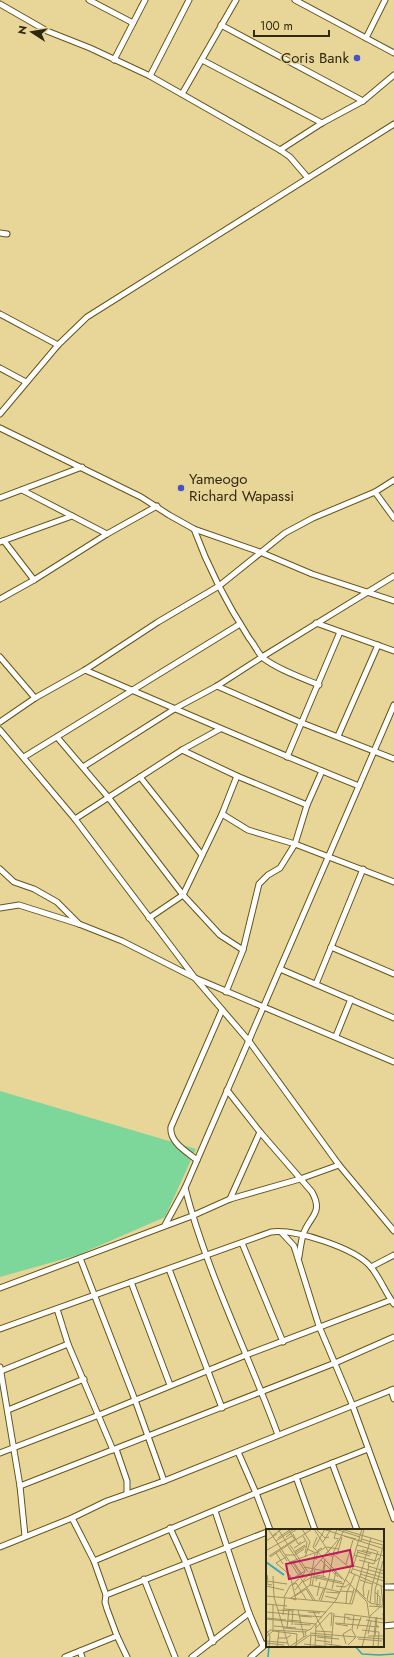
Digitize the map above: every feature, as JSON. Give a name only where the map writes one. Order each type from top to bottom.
[{"type":"street","points":[[89,0],[133,23]]},
{"type":"street","points":[[114,60],[145,0]]},
{"type":"street","points":[[150,76],[189,0]]},
{"type":"street","points":[[182,94],[236,0]]},
{"type":"street","points":[[295,0],[394,53]]},
{"type":"street","points":[[366,38],[386,0]]},
{"type":"street","points":[[0,4],[47,31],[90,48],[150,76],[182,94],[280,150],[290,158],[308,178]]},
{"type":"street","points":[[221,25],[363,101]]},
{"type":"street","points":[[202,60],[322,123]]},
{"type":"street","points":[[280,150],[322,123],[363,101],[394,75]]},
{"type":"street","points":[[0,414],[58,345],[87,317],[394,124]]},
{"type":"street","points":[[0,233],[7,234]]},
{"type":"street","points":[[0,314],[58,345]]},
{"type":"street","points":[[0,368],[26,382]]},
{"type":"street","points":[[0,428],[82,467],[157,506],[169,515],[194,528],[260,552],[312,574],[367,593],[394,600]]},
{"type":"street","points":[[0,498],[82,467]]},
{"type":"street","points":[[0,722],[35,698],[85,670],[158,622],[219,586],[285,533],[313,518],[375,492],[394,480]]},
{"type":"street","points":[[22,490],[107,534]]},
{"type":"street","points":[[375,492],[394,518]]},
{"type":"street","points":[[0,599],[34,580],[107,534],[157,506]]},
{"type":"street","points":[[34,580],[2,542],[72,516]]},
{"type":"street","points":[[194,528],[203,552],[219,586],[240,624],[262,657],[272,664],[319,685]]},
{"type":"street","points":[[83,767],[176,708],[217,686],[316,623],[394,576]]},
{"type":"street","points":[[316,623],[394,651]]},
{"type":"street","points":[[24,757],[134,691],[240,624]]},
{"type":"street","points":[[287,757],[319,685],[340,632]]},
{"type":"street","points":[[338,736],[378,645]]},
{"type":"street","points":[[0,657],[35,698]]},
{"type":"street","points":[[85,670],[176,708],[220,729],[359,786]]},
{"type":"street","points":[[217,686],[302,723],[394,759]]},
{"type":"street","points":[[164,1225],[185,1188],[394,706]]},
{"type":"street","points":[[75,820],[182,750],[220,729]]},
{"type":"street","points":[[0,730],[75,820],[195,978],[249,1041],[339,1165],[394,1231]]},
{"type":"street","points":[[57,737],[108,798],[183,895],[220,935],[243,950]]},
{"type":"street","points":[[182,750],[237,776],[307,805]]},
{"type":"street","points":[[226,992],[243,950],[259,884],[264,878],[280,868],[295,844],[307,805],[322,771]]},
{"type":"street","points":[[149,918],[183,895],[222,814],[237,776]]},
{"type":"street","points":[[140,777],[202,855]]},
{"type":"street","points":[[222,814],[248,830],[329,856],[394,882]]},
{"type":"street","points":[[0,869],[14,882],[34,889],[54,899],[80,924]]},
{"type":"street","points":[[316,984],[363,869]]},
{"type":"street","points":[[0,908],[18,905],[80,924],[122,941],[226,992],[264,1006],[394,1062]]},
{"type":"street","points":[[331,947],[394,974]]},
{"type":"street","points":[[280,969],[394,1018]]},
{"type":"street","points":[[336,1036],[351,999]]},
{"type":"street","points":[[197,1160],[173,1139],[170,1132],[222,1010]]},
{"type":"street","points":[[227,1090],[260,1132],[312,1192],[317,1202],[316,1213],[303,1236],[299,1258]]},
{"type":"street","points":[[230,1199],[260,1132]]},
{"type":"street","points":[[0,1288],[164,1225],[192,1216],[230,1199],[300,1179],[339,1165]]},
{"type":"street","points":[[185,1188],[192,1216],[206,1255],[278,1435]]},
{"type":"street","points":[[279,1231],[290,1240],[299,1258],[319,1326],[352,1404],[368,1450],[393,1509],[394,1519]]},
{"type":"street","points":[[0,1329],[271,1232],[279,1231],[318,1239],[338,1246],[361,1259],[371,1267],[392,1302],[319,1326],[283,1342],[207,1370],[99,1415],[0,1453]]},
{"type":"street","points":[[242,1243],[283,1342]]},
{"type":"street","points":[[371,1267],[394,1255]]},
{"type":"street","points":[[80,1258],[149,1437],[164,1481]]},
{"type":"street","points":[[169,1269],[222,1408]]},
{"type":"street","points":[[131,1282],[170,1385]]},
{"type":"street","points":[[57,1309],[68,1344],[115,1449],[127,1481],[128,1493]]},
{"type":"street","points":[[20,1486],[149,1437],[335,1363],[394,1337]]},
{"type":"street","points":[[25,1536],[20,1486],[0,1369],[68,1344]]},
{"type":"street","points":[[8,1410],[84,1379]]},
{"type":"street","points":[[0,1547],[72,1518],[128,1493],[164,1481],[238,1452],[352,1404],[392,1390],[394,1399]]},
{"type":"street","points":[[94,1561],[256,1493],[368,1450]]},
{"type":"street","points":[[238,1452],[270,1529]]},
{"type":"street","points":[[332,1464],[357,1529]]},
{"type":"street","points":[[296,1477],[315,1529]]},
{"type":"street","points":[[215,1511],[249,1613],[265,1645],[251,1657]]},
{"type":"street","points":[[72,1518],[94,1561],[106,1595],[105,1602],[117,1636],[127,1657]]},
{"type":"street","points":[[170,1528],[186,1563],[213,1642]]},
{"type":"street","points":[[106,1595],[266,1532]]},
{"type":"street","points":[[144,1580],[175,1657]]},
{"type":"street","points":[[192,1657],[249,1613]]},
{"type":"street","points":[[384,1626],[394,1625]]},
{"type":"street","points":[[65,1657],[117,1636]]},
{"type":"street","points":[[80,1651],[82,1657]]},
{"type":"green space","points":[[0,1091],[196,1149],[165,1217],[78,1255],[0,1277]]},
{"type":"waterway","points":[[388,1585],[394,1584]]},
{"type":"waterway","points":[[268,1657],[269,1647]]},
{"type":"waterway","points":[[356,1647],[362,1654],[394,1654]]},
{"type":"place","name":"Coris Bank","points":[[357,58]]},
{"type":"place","name":"Yameogo Richard Wapassi","points":[[181,488]]}]
